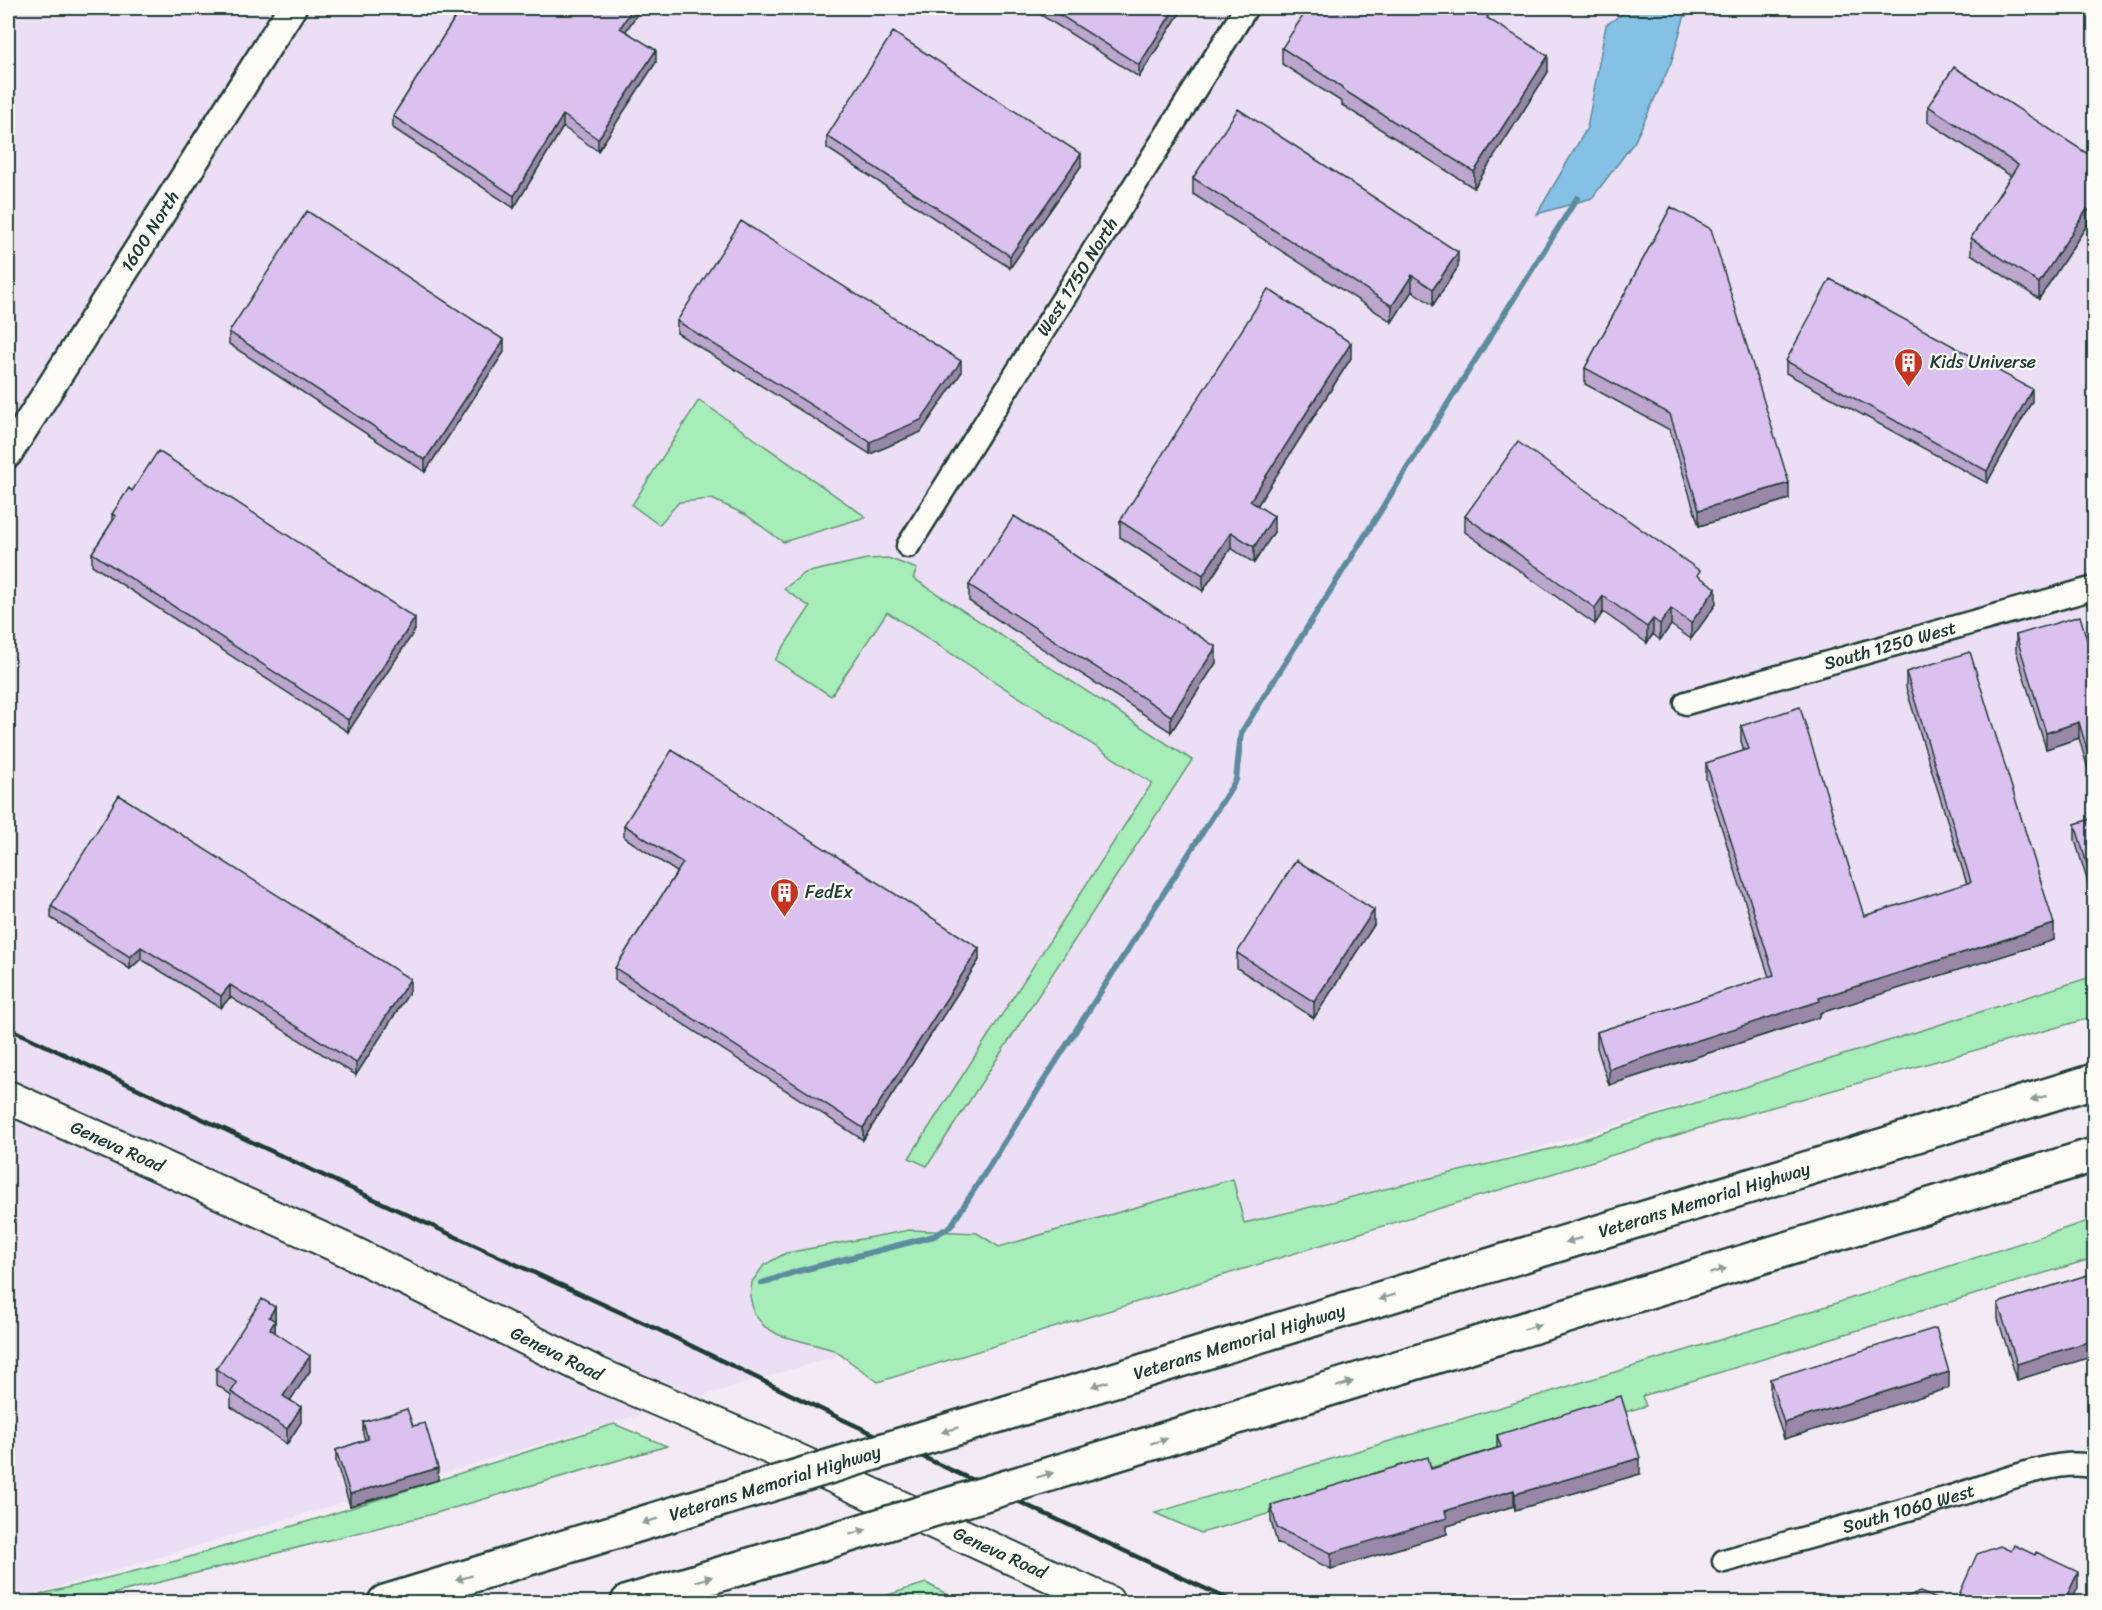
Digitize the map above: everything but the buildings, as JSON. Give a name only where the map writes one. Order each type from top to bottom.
[{"type":"highway","name":"Veterans Memorial Highway","points":[[385,1602],[2094,1081]]},
{"type":"highway","points":[[628,1602],[2094,1155]]},
{"type":"main road","name":"Geneva Road","points":[[8,1097],[360,1257],[598,1374],[773,1449],[1108,1602]]},
{"type":"street","name":"1600 North","points":[[8,454],[292,8]]},
{"type":"street","name":"West 1750 North","points":[[908,546],[1246,8]]},
{"type":"street","name":"South 1250 West","points":[[1686,703],[2094,588]]},
{"type":"street","name":"South 1060 West","points":[[1724,1561],[1963,1494],[2012,1478],[2060,1466],[2088,1465],[2094,1467]]},
{"type":"shaded area","points":[[8,8],[2094,8],[2094,983],[8,1602]]},
{"type":"green space","points":[[699,400],[866,517],[783,542],[746,515],[712,499],[679,502],[659,525],[632,505]]},
{"type":"green space","points":[[888,558],[917,569],[913,578],[1192,760],[927,1166],[909,1158],[1152,783],[887,612],[831,696],[775,660],[810,607],[784,589],[805,573],[867,559]]},
{"type":"green space","points":[[2094,976],[2094,1017],[1719,1122],[878,1382],[834,1350],[779,1335],[765,1327],[754,1314],[750,1296],[752,1282],[764,1265],[786,1253],[910,1230],[977,1233],[999,1247],[1233,1179],[1244,1223],[1563,1146]]},
{"type":"green space","points":[[2094,1219],[2094,1258],[1642,1396],[1646,1406],[1201,1533],[1155,1513],[1775,1323]]},
{"type":"green space","points":[[614,1424],[667,1446],[429,1515],[80,1602],[9,1602],[176,1561],[326,1516]]},
{"type":"green space","points":[[926,1583],[961,1602],[865,1602]]},
{"type":"water","points":[[1631,8],[1694,8],[1684,18],[1671,63],[1635,141],[1592,198],[1537,214],[1587,128],[1606,25]]},
{"type":"waterway","points":[[762,1283],[795,1272],[934,1236],[951,1226],[1236,780],[1241,733],[1577,198]]},
{"type":"railway","points":[[8,1028],[659,1330],[833,1415],[1234,1602]]},
{"type":"place","name":"Kids Universe","points":[[1909,388]]},
{"type":"place","name":"FedEx","points":[[784,918]]}]
